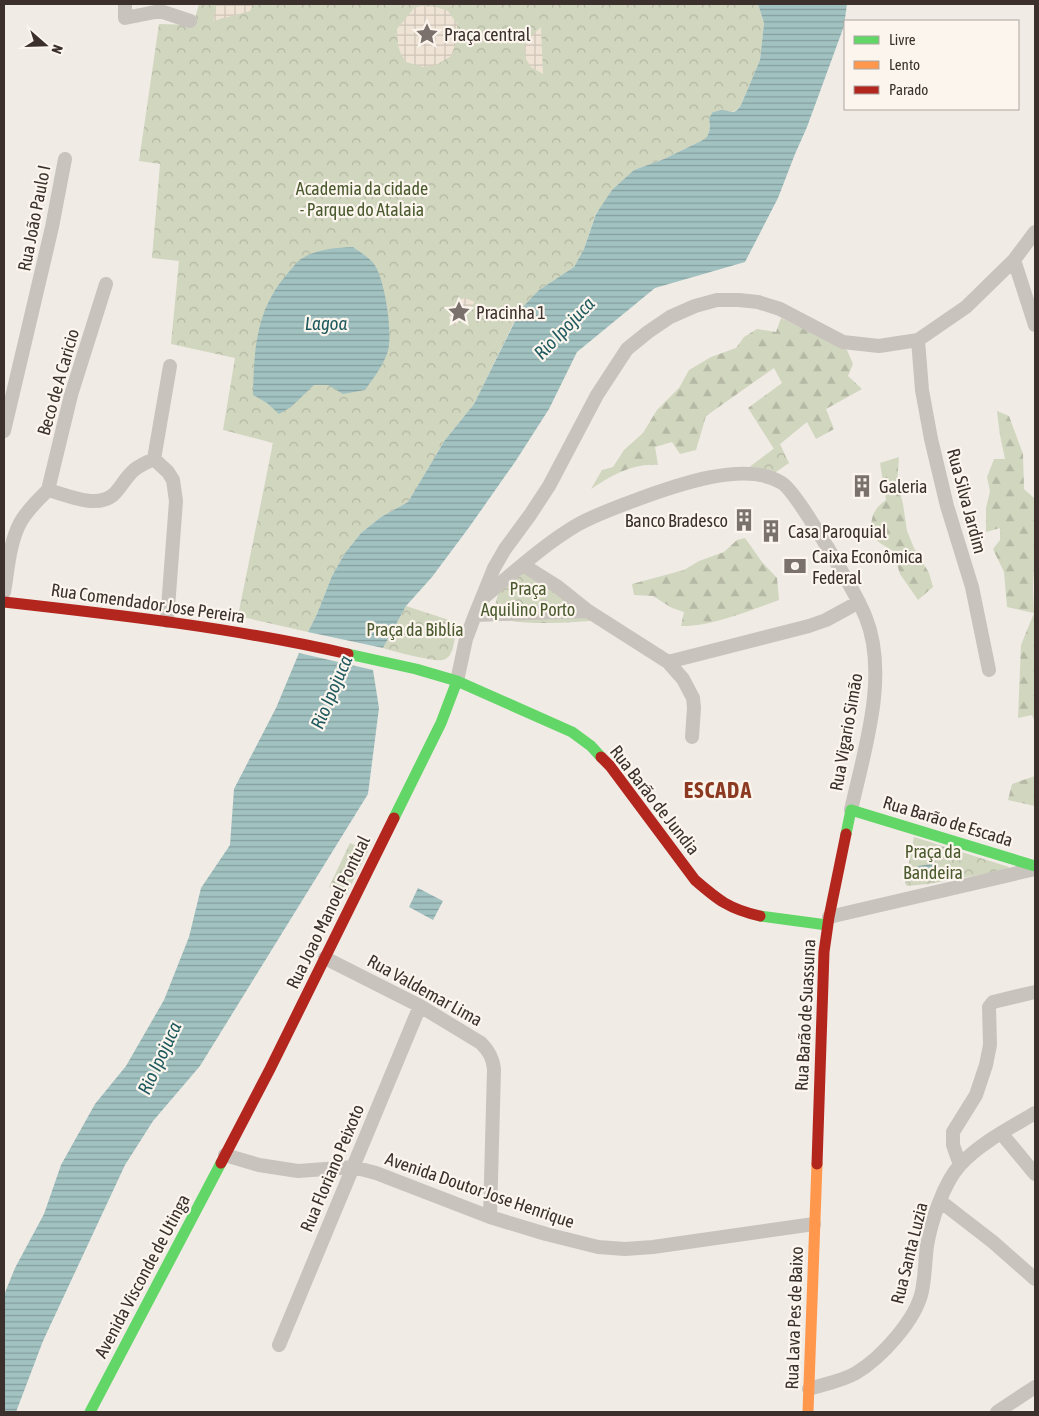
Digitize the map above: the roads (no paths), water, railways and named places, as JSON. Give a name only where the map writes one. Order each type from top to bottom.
[{"type":"street","points":[[125,4],[125,18],[160,11],[190,21]]},
{"type":"street","name":"Rua João Paulo I","points":[[4,431],[48,246],[65,159]]},
{"type":"street","points":[[457,681],[466,639],[477,608],[505,548],[549,486],[609,376],[627,349],[648,332],[694,306],[710,302],[739,300],[758,302],[780,309],[843,342],[879,346],[918,340],[966,307],[1014,260],[1035,232]]},
{"type":"street","points":[[1014,260],[1035,325]]},
{"type":"street","name":"Beco de A Caricio","points":[[48,490],[71,395],[106,284]]},
{"type":"street","name":"Rua Silva Jardim","points":[[918,340],[922,390],[931,439],[947,506],[972,588],[989,670]]},
{"type":"street","points":[[4,592],[11,548],[20,523],[33,505],[48,490],[88,501],[105,499],[113,495],[131,472],[154,458],[170,366]]},
{"type":"street","points":[[154,458],[173,480],[176,501],[167,621]]},
{"type":"street","name":"Rua Vigario Simão","points":[[523,565],[556,538],[577,525],[598,514],[664,489],[706,478],[742,474],[768,477],[782,483],[792,493],[816,530],[859,602],[867,619],[875,649],[876,673],[872,711],[851,810]]},
{"type":"street","points":[[477,608],[523,565],[558,587],[588,612],[668,662],[683,679],[692,698],[694,708],[692,737]]},
{"type":"street","name":"Rua Comendador Jose Pereira","points":[[4,602],[167,621],[287,640],[390,663]]},
{"type":"street","points":[[668,662],[809,626],[826,620],[859,602]]},
{"type":"street","points":[[477,608],[588,612]]},
{"type":"street","name":"Rua Barão de Jundia","points":[[390,663],[457,681],[552,722],[591,746],[610,766],[695,880],[712,896],[730,907],[774,919],[828,921]]},
{"type":"street","name":"Rua Joao Manoel Pontual","points":[[225,1155],[441,723],[457,681]]},
{"type":"street","name":"Rua Barão de Escada","points":[[851,810],[1035,867]]},
{"type":"street","name":"Rua Barão de Suassuna","points":[[814,1224],[824,952],[828,921],[851,810]]},
{"type":"street","points":[[828,921],[1035,867]]},
{"type":"street","name":"Rua Valdemar Lima","points":[[325,958],[420,1006],[481,1043],[488,1051],[493,1059],[494,1069],[490,1217]]},
{"type":"street","points":[[960,1166],[953,1145],[953,1132],[976,1095],[986,1065],[990,1045],[990,1004],[1035,992]]},
{"type":"street","name":"Rua Floriano Peixoto","points":[[279,1345],[420,1006]]},
{"type":"street","name":"Rua Santa Luzia","points":[[809,1389],[842,1380],[856,1373],[878,1356],[912,1317],[922,1291],[927,1245],[940,1201],[960,1166],[1001,1134],[1035,1113]]},
{"type":"street","points":[[1001,1134],[1035,1174]]},
{"type":"street","name":"Avenida Doutor Jose Henrique","points":[[225,1155],[259,1165],[298,1171],[353,1167],[376,1173],[490,1217],[572,1242],[598,1247],[624,1249],[653,1247],[814,1224]]},
{"type":"street","name":"Avenida Visconde de Utinga","points":[[90,1412],[225,1155]]},
{"type":"street","points":[[940,1201],[993,1242],[1035,1279]]},
{"type":"street","name":"Rua Lava Pes de Baixo","points":[[808,1412],[814,1224]]},
{"type":"street","points":[[997,1412],[1035,1387]]},
{"type":"water","name":"Rio Ipojuca","points":[[758,4],[847,4],[844,26],[807,127],[778,198],[745,262],[655,288],[577,352],[549,409],[515,462],[432,577],[406,606],[383,648],[308,632],[332,576],[345,553],[361,533],[381,517],[408,502],[445,440],[474,404],[521,309],[539,290],[574,267],[584,249],[596,214],[612,190],[634,170],[664,159],[705,139],[710,126],[709,118],[713,112],[722,110],[734,112],[741,105],[760,60],[764,23]]},
{"type":"water","name":"Lagoa","points":[[353,247],[374,264],[382,282],[389,322],[389,346],[385,359],[365,390],[343,394],[328,385],[314,385],[291,407],[279,414],[267,403],[253,395],[256,346],[263,315],[269,301],[277,287],[301,259],[319,251]]},
{"type":"water","name":"Rio Ipojuca","points":[[299,653],[373,670],[379,708],[368,794],[200,1066],[153,1121],[125,1165],[43,1341],[16,1412],[4,1412],[4,1295],[15,1268],[44,1214],[61,1165],[95,1104],[126,1066],[164,1000],[189,937],[201,888],[230,845],[234,789],[276,708]]},
{"type":"water","points":[[933,864],[935,874],[919,876],[918,866]]},
{"type":"water","points":[[418,888],[443,901],[433,920],[409,907]]},
{"type":"place","name":"Praça central","points":[[427,34]]},
{"type":"place","name":"Pracinha 1","points":[[459,312]]},
{"type":"place","name":"Galeria","points":[[862,486]]},
{"type":"place","name":"Banco Bradesco","points":[[744,520]]},
{"type":"place","name":"Casa Paroquial","points":[[771,531]]},
{"type":"place","name":"Caixa Econômica Federal","points":[[795,566]]},
{"type":"district","name":"ESCADA","points":[[718,790]]},
{"type":"park label","name":"Academia da cidade - Parque do Atalaia","points":[[362,198]]},
{"type":"park label","name":"Praça Aquilino Porto","points":[[528,598]]},
{"type":"park label","name":"Praça da Biblía","points":[[415,629]]},
{"type":"park label","name":"Praça da Bandeira","points":[[933,861]]}]
